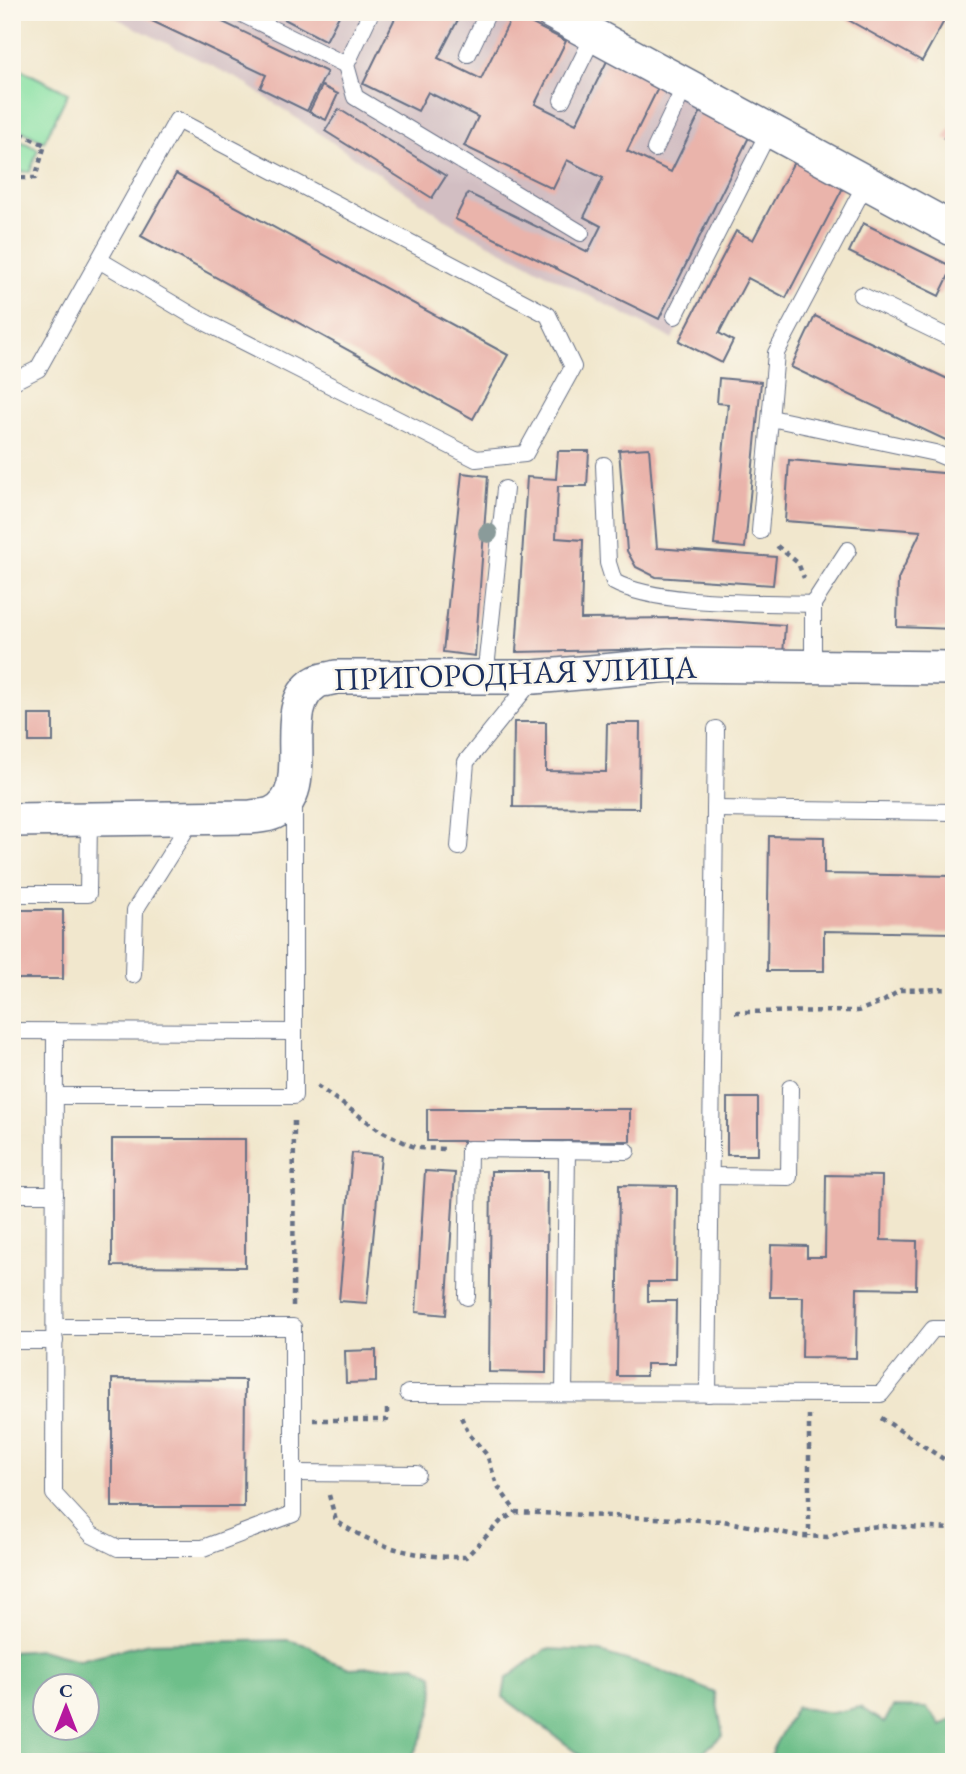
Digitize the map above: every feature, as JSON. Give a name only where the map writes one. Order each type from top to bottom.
[{"type":"street","points":[[551,12],[954,230]]},
{"type":"street","name":"ПРИГОРОДНАЯ УЛИЦА","points":[[294,782],[297,715],[302,695],[316,682],[336,677],[534,677],[669,664],[954,668]]},
{"type":"street","points":[[12,820],[193,818],[272,813],[286,802],[294,782]]},
{"type":"lane","points":[[238,12],[346,65]]},
{"type":"lane","points":[[371,12],[346,65],[355,97],[581,233]]},
{"type":"lane","points":[[468,54],[488,12]]},
{"type":"lane","points":[[562,100],[594,36]]},
{"type":"lane","points":[[655,149],[685,86]]},
{"type":"lane","points":[[12,382],[38,369],[177,120],[548,315],[573,367],[525,454],[476,459],[195,317],[99,260]]},
{"type":"lane","points":[[675,316],[769,131]]},
{"type":"lane","points":[[760,531],[776,353],[866,183]]},
{"type":"lane","points":[[861,295],[954,340]]},
{"type":"lane","points":[[771,418],[934,453],[954,461]]},
{"type":"lane","points":[[604,465],[608,563],[614,582],[626,589],[680,597],[813,604]]},
{"type":"lane","points":[[485,678],[505,489]]},
{"type":"lane","points":[[813,667],[813,604],[848,550]]},
{"type":"lane","points":[[459,847],[466,762],[534,677]]},
{"type":"lane","points":[[708,1394],[716,729]]},
{"type":"lane","points":[[55,1096],[294,1090],[294,782]]},
{"type":"lane","points":[[716,809],[954,812]]},
{"type":"lane","points":[[133,975],[135,910],[193,818]]},
{"type":"lane","points":[[12,894],[88,894],[89,819]]},
{"type":"lane","points":[[12,1031],[294,1032]]},
{"type":"lane","points":[[12,1341],[55,1334],[293,1327],[293,1514],[203,1548],[118,1548],[92,1535],[54,1494],[55,1334],[55,1031]]},
{"type":"lane","points":[[711,1176],[789,1177],[790,1088]]},
{"type":"lane","points":[[467,1297],[469,1149],[627,1151]]},
{"type":"lane","points":[[564,1393],[567,1150]]},
{"type":"lane","points":[[12,1194],[55,1194]]},
{"type":"lane","points":[[408,1393],[881,1394],[933,1329],[954,1329]]},
{"type":"lane","points":[[293,1473],[417,1474]]},
{"type":"path","points":[[12,129],[45,145],[35,178],[12,178]]},
{"type":"path","points":[[760,531],[765,542],[785,549],[798,563],[813,604]]},
{"type":"path","points":[[713,1013],[858,1011],[884,1001],[900,989],[954,989]]},
{"type":"path","points":[[293,1327],[294,1090],[313,1083],[381,1131],[416,1148],[469,1149]]},
{"type":"path","points":[[293,1419],[387,1420],[387,1393],[408,1393]]},
{"type":"path","points":[[457,1393],[458,1411],[469,1434],[487,1455],[497,1485],[516,1512]]},
{"type":"path","points":[[809,1394],[809,1536]]},
{"type":"path","points":[[845,1394],[954,1466]]},
{"type":"path","points":[[327,1473],[332,1516],[336,1521],[365,1540],[404,1552],[466,1557],[501,1521],[516,1512],[723,1521],[827,1537],[854,1528],[880,1526],[954,1529]]},
{"type":"shaded area","points":[[104,12],[563,12],[776,125],[672,339],[459,228],[240,80]]},
{"type":"green space","points":[[12,65],[68,93],[44,142],[12,126]]},
{"type":"green space","points":[[12,137],[38,149],[30,172],[12,171]]},
{"type":"green space","points":[[287,1640],[310,1646],[328,1660],[350,1668],[415,1665],[433,1676],[433,1700],[425,1731],[409,1762],[12,1762],[12,1652],[40,1650],[79,1660],[149,1643]]},
{"type":"green space","points":[[546,1649],[596,1651],[657,1669],[715,1693],[723,1735],[702,1753],[684,1762],[590,1762],[503,1697],[506,1679]]},
{"type":"green space","points":[[796,1707],[832,1713],[860,1707],[884,1723],[893,1707],[927,1708],[941,1726],[954,1718],[954,1762],[770,1762],[772,1750]]},
{"type":"building","points":[[133,12],[202,12],[327,72],[307,111],[260,88],[266,75]]},
{"type":"building","points":[[271,12],[341,12],[326,41]]},
{"type":"building","points":[[398,12],[462,12],[438,58],[481,79],[513,14],[566,41],[535,104],[576,124],[607,61],[659,86],[627,151],[671,172],[703,107],[752,131],[659,319],[455,219],[468,193],[588,252],[601,226],[584,217],[603,178],[567,160],[553,189],[464,146],[478,117],[428,92],[418,111],[363,84]]},
{"type":"building","points":[[834,12],[949,12],[922,61]]},
{"type":"building","points":[[322,86],[338,94],[326,120],[309,112]]},
{"type":"building","points":[[339,109],[446,176],[432,198],[325,131]]},
{"type":"building","points":[[954,121],[954,144],[944,138]]},
{"type":"building","points":[[797,156],[846,182],[786,298],[748,278],[719,333],[733,341],[722,363],[679,341],[736,231],[753,240]]},
{"type":"building","points":[[176,174],[508,355],[473,419],[141,236]]},
{"type":"building","points":[[863,223],[953,267],[939,296],[849,252]]},
{"type":"building","points":[[815,316],[954,382],[954,444],[791,367]]},
{"type":"building","points":[[719,378],[761,382],[745,548],[714,545],[728,404],[717,403]]},
{"type":"building","points":[[649,448],[657,548],[776,557],[773,585],[656,577],[636,567],[627,551],[619,450]]},
{"type":"building","points":[[558,451],[589,451],[587,486],[558,486],[556,538],[583,540],[581,619],[680,618],[785,625],[783,655],[671,649],[516,652],[527,477],[556,479]]},
{"type":"building","points":[[789,460],[954,474],[954,629],[897,627],[898,579],[921,531],[785,521]]},
{"type":"building","points":[[462,473],[488,476],[475,656],[443,652]]},
{"type":"building","points":[[29,715],[53,715],[53,742],[29,742]]},
{"type":"building","points":[[514,722],[546,722],[546,771],[606,772],[607,723],[640,723],[639,808],[513,807]]},
{"type":"building","points":[[769,836],[824,837],[824,874],[954,876],[954,933],[824,931],[824,971],[767,971]]},
{"type":"building","points":[[12,910],[63,910],[63,979],[12,979]]},
{"type":"building","points":[[727,1098],[758,1098],[758,1155],[727,1155]]},
{"type":"building","points":[[427,1109],[630,1109],[630,1141],[427,1141]]},
{"type":"building","points":[[112,1139],[245,1139],[245,1267],[112,1266]]},
{"type":"building","points":[[352,1153],[381,1156],[367,1303],[339,1301]]},
{"type":"building","points":[[425,1171],[455,1173],[446,1315],[416,1312]]},
{"type":"building","points":[[491,1171],[548,1171],[546,1373],[489,1372]]},
{"type":"building","points":[[826,1175],[882,1176],[881,1240],[917,1241],[916,1289],[857,1288],[856,1358],[802,1357],[803,1297],[770,1297],[771,1245],[807,1246],[807,1257],[825,1257]]},
{"type":"building","points":[[619,1185],[677,1186],[676,1282],[648,1282],[648,1301],[676,1301],[675,1364],[646,1364],[646,1376],[617,1376]]},
{"type":"building","points":[[376,1350],[376,1382],[346,1383],[345,1351]]},
{"type":"building","points":[[112,1379],[245,1380],[244,1507],[112,1507]]}]
